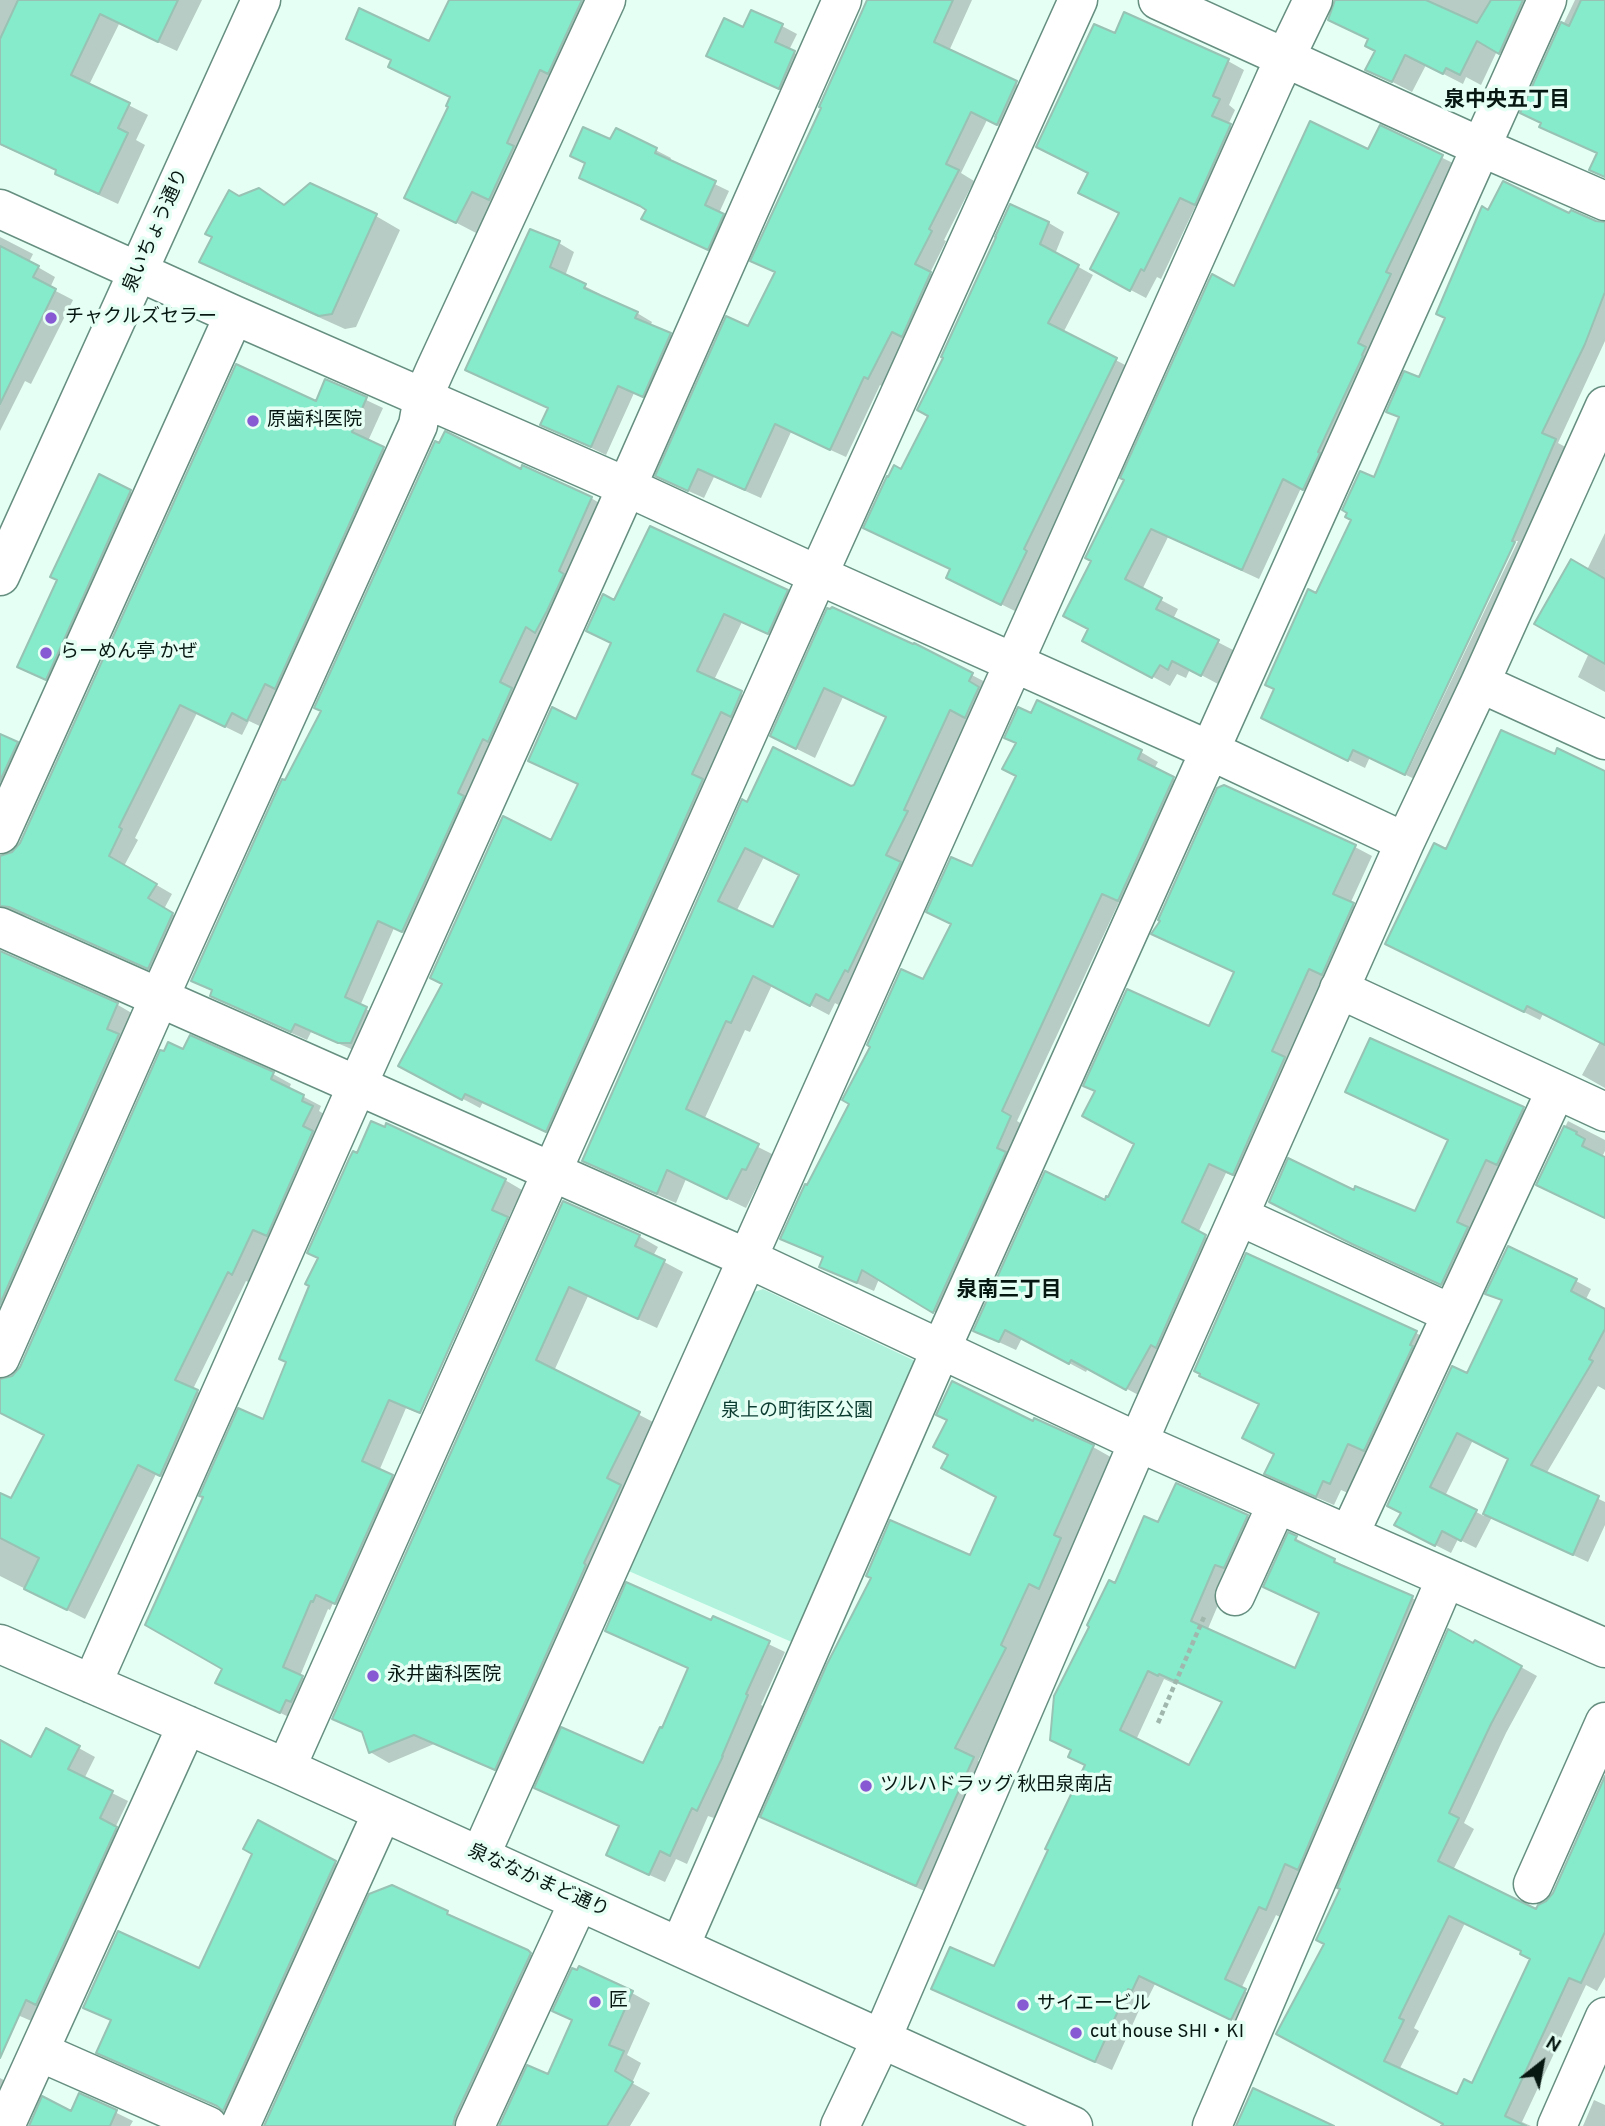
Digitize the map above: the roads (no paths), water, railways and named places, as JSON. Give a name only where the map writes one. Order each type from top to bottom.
[{"type":"street","name":"泉いちょう通り","points":[[0,576],[261,0]]},
{"type":"street","points":[[0,1357],[418,425],[423,397],[606,0]]},
{"type":"street","points":[[92,1684],[842,0]]},
{"type":"street","points":[[286,1768],[818,575],[1078,0]]},
{"type":"street","points":[[1158,0],[1605,201]]},
{"type":"street","points":[[480,1856],[1275,79],[1313,0]]},
{"type":"street","points":[[680,1946],[941,1349],[1547,0]]},
{"type":"street","points":[[0,209],[139,273],[627,487],[1211,751],[1405,842]]},
{"type":"street","points":[[0,834],[234,315]]},
{"type":"street","points":[[841,2126],[881,2040],[1238,1216],[1405,842],[1605,406]]},
{"type":"street","points":[[1480,683],[1605,740]]},
{"type":"street","points":[[0,927],[748,1259],[1140,1443],[1605,1648]]},
{"type":"street","points":[[1339,989],[1605,1112]]},
{"type":"street","points":[[1349,1535],[1556,1090]]},
{"type":"street","points":[[1238,1216],[1452,1314]]},
{"type":"street","points":[[1235,1596],[1277,1504]]},
{"type":"street","points":[[1212,2126],[1446,1578]]},
{"type":"street","name":"泉ななかまど通り","points":[[0,1644],[286,1768],[1073,2126]]},
{"type":"street","points":[[1533,1884],[1605,1722]]},
{"type":"street","points":[[5,2126],[187,1725]]},
{"type":"street","points":[[240,2126],[382,1813]]},
{"type":"street","points":[[475,2126],[579,1901]]},
{"type":"street","points":[[1557,2126],[1605,2017]]},
{"type":"street","points":[[40,2052],[208,2126]]},
{"type":"place","name":"チャクルズセラー","points":[[51,318]]},
{"type":"place","name":"原歯科医院","points":[[253,421]]},
{"type":"place","name":"らーめん亭 かぜ","points":[[46,653]]},
{"type":"place","name":"永井歯科医院","points":[[373,1676]]},
{"type":"place","name":"ツルハドラッグ 秋田泉南店","points":[[866,1786]]},
{"type":"place","name":"匠","points":[[595,2002]]},
{"type":"place","name":"サイエービル","points":[[1023,2005]]},
{"type":"place","name":"cut house SHI・KI","points":[[1076,2033]]},
{"type":"district","name":"泉中央五丁目","points":[[1507,102]]},
{"type":"district","name":"泉南三丁目","points":[[1009,1292]]},
{"type":"park label","name":"泉上の町街区公園","points":[[797,1412]]}]
